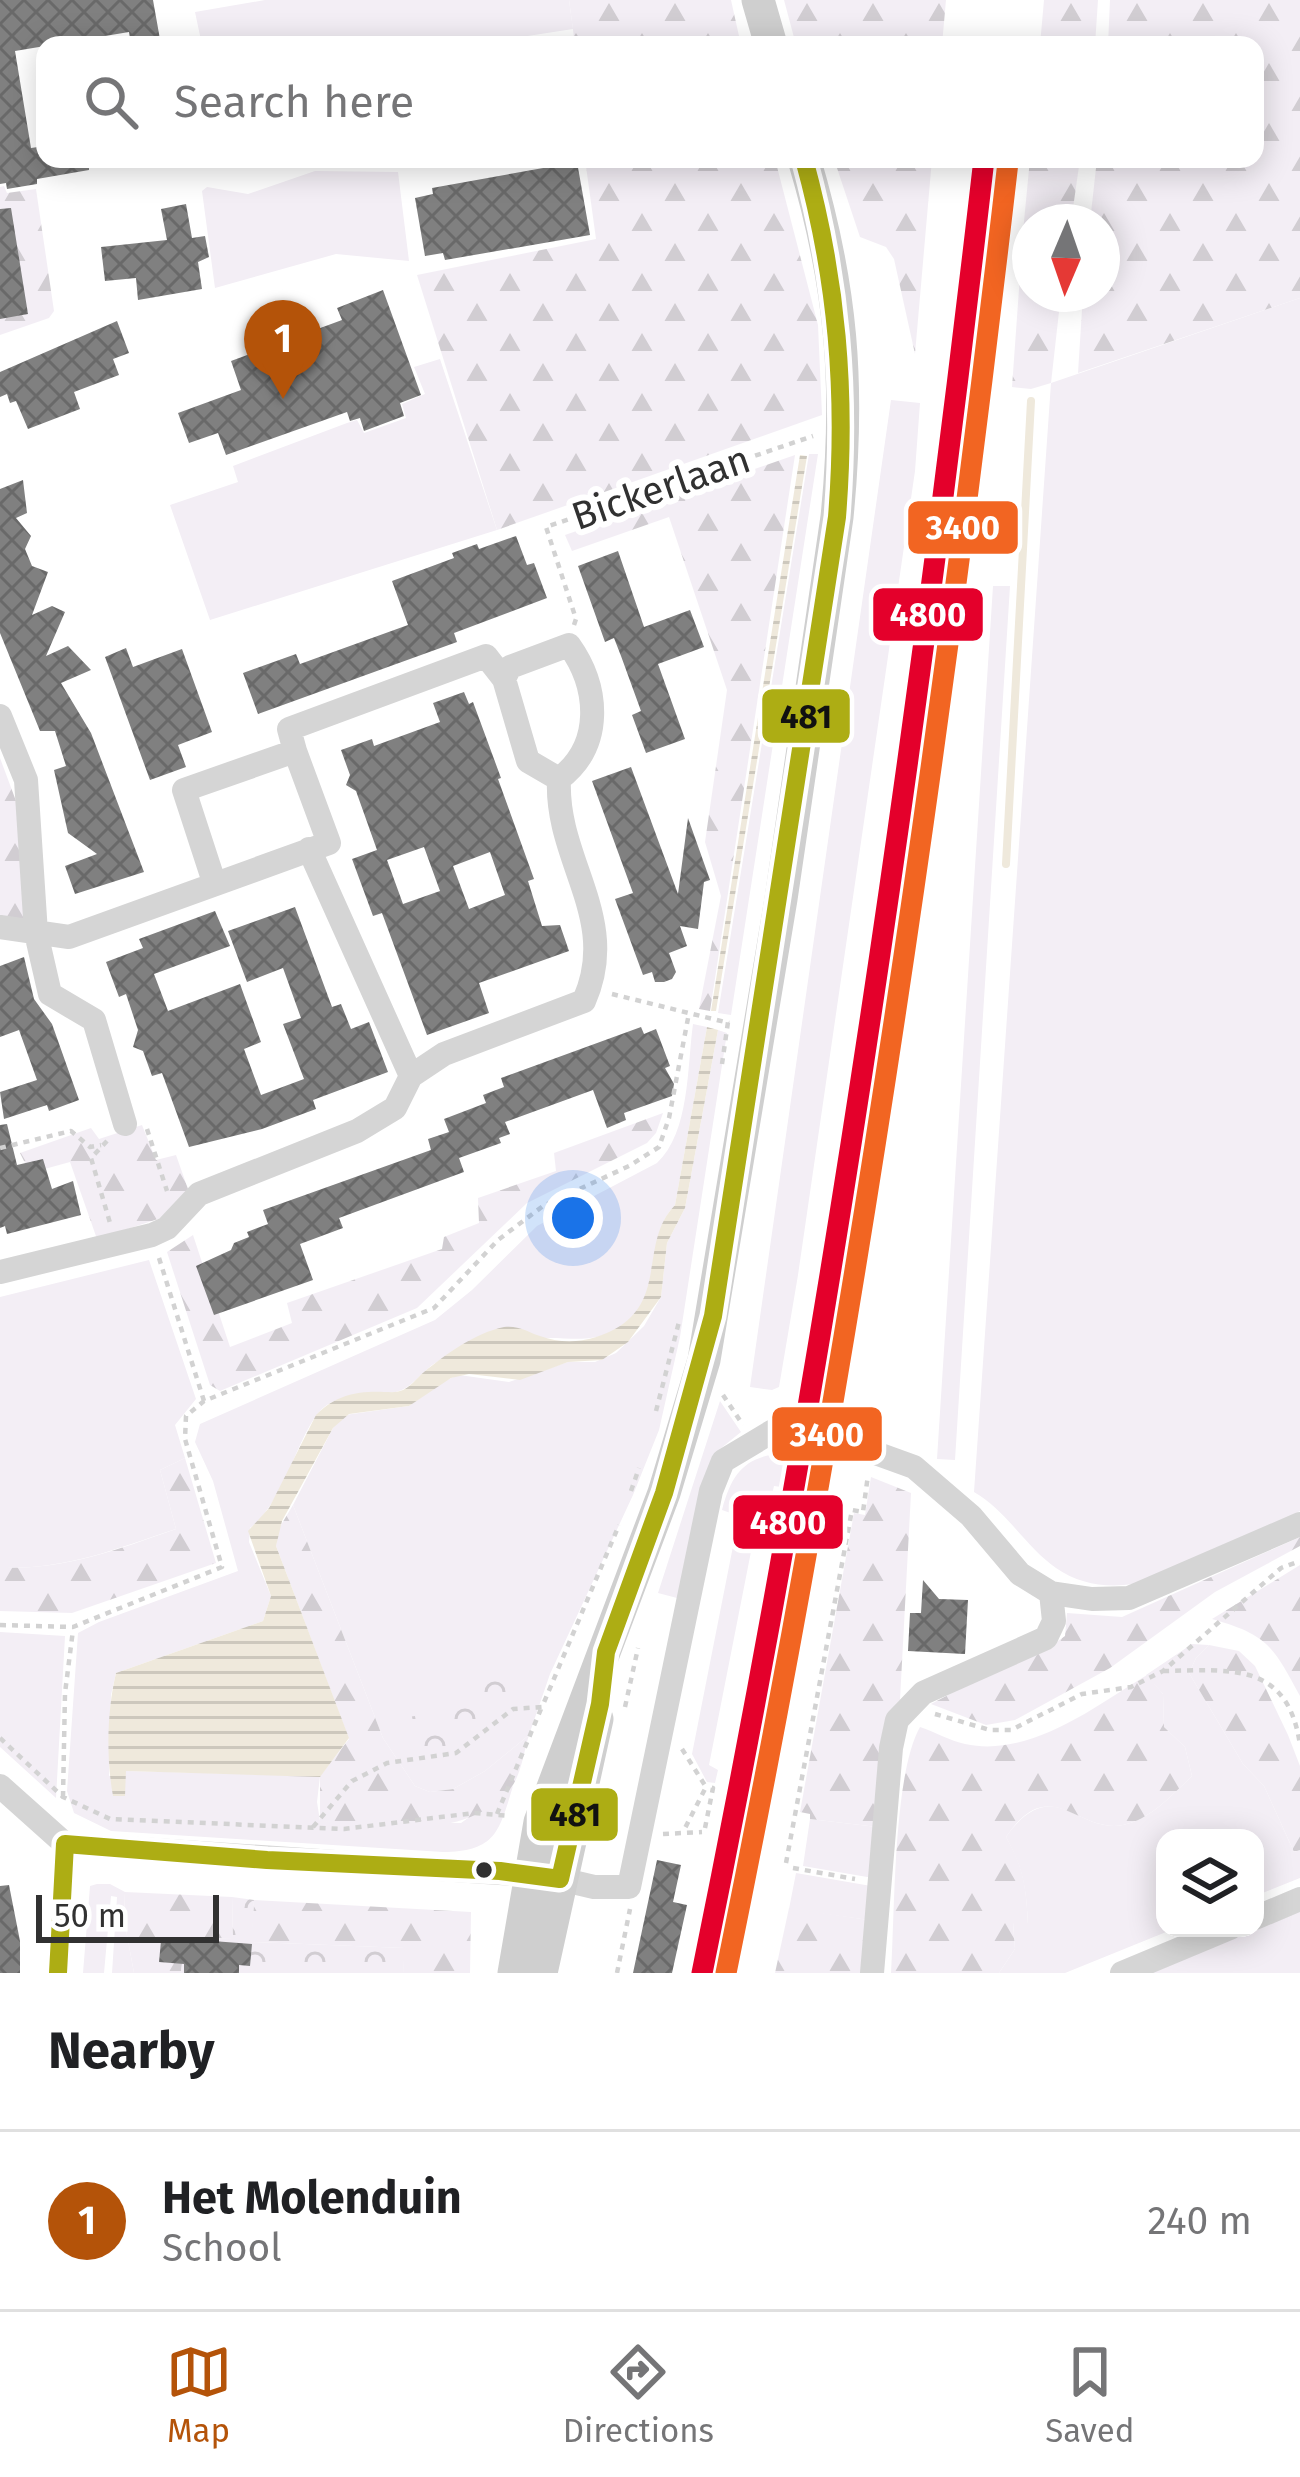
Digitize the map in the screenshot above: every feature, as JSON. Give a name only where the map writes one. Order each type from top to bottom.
[{"type":"street","points":[[758,0],[768,36]]},
{"type":"street","points":[[541,1973],[545,1877],[540,1822],[664,1493],[713,1316],[837,518],[845,378],[833,267],[806,168]]},
{"type":"street","points":[[0,1272],[152,1235],[200,1193],[357,1131],[395,1108],[411,1076],[444,1054],[584,1001],[598,956],[596,932],[557,808],[559,779],[574,768],[596,714],[580,662],[568,645],[510,667],[504,679]]},
{"type":"street","points":[[0,927],[69,937],[329,843],[289,729],[486,656],[504,679],[527,761],[559,779]]},
{"type":"street","points":[[0,716],[26,780],[36,933],[50,994],[94,1020],[125,1124]]},
{"type":"street","points":[[214,882],[184,790],[295,751]]},
{"type":"street","points":[[309,849],[411,1076]]},
{"type":"street","points":[[0,1786],[65,1844],[628,1886],[710,1491],[723,1461],[753,1440],[773,1431],[872,1452],[914,1467],[971,1516],[1020,1574],[1052,1593],[1130,1598],[1300,1524]]},
{"type":"street","points":[[872,1973],[890,1748],[898,1720],[912,1702],[1046,1638],[1054,1621],[1052,1593]]},
{"type":"street","points":[[514,1973],[600,1704],[606,1652]]},
{"type":"street","points":[[58,1973],[65,1844]]},
{"type":"street","points":[[1264,1914],[1300,1899]]},
{"type":"street","points":[[1122,1973],[1208,1937]]},
{"type":"path","name":"Bickerlaan","points":[[568,645],[576,619],[547,527],[824,432]]},
{"type":"path","points":[[589,988],[736,1025],[730,1070]]},
{"type":"path","points":[[0,1625],[73,1627],[222,1567],[185,1439],[186,1417],[204,1401],[434,1308],[498,1240],[543,1205],[659,1147],[689,1012]]},
{"type":"path","points":[[722,1067],[728,1022]]},
{"type":"path","points":[[115,1245],[91,1158],[125,1124],[149,1129],[175,1219]]},
{"type":"path","points":[[0,1148],[71,1132],[90,1147],[104,1144]]},
{"type":"path","points":[[152,1235],[204,1401]]},
{"type":"path","points":[[652,1425],[680,1316]]},
{"type":"path","points":[[714,1409],[720,1390],[753,1440]]},
{"type":"path","points":[[786,1863],[852,1510],[863,1512],[872,1452]]},
{"type":"path","points":[[628,1501],[640,1463]]},
{"type":"path","points":[[497,1814],[620,1520]]},
{"type":"path","points":[[912,1702],[990,1730],[1011,1730],[1082,1694],[1131,1687],[1163,1671],[1281,1568],[1300,1562]]},
{"type":"path","points":[[64,1797],[65,1693],[73,1627]]},
{"type":"path","points":[[626,1706],[640,1640]]},
{"type":"path","points":[[1163,1671],[1249,1673],[1270,1684],[1296,1717],[1300,1745]]},
{"type":"path","points":[[313,1827],[352,1781],[387,1762],[456,1754],[513,1709],[542,1708]]},
{"type":"path","points":[[662,1726],[690,1757],[706,1787]]},
{"type":"path","points":[[0,1738],[64,1797],[110,1819],[344,1829],[474,1813],[540,1822]]},
{"type":"path","points":[[663,1834],[703,1830],[713,1788],[706,1787]]},
{"type":"path","points":[[683,1832],[706,1787]]},
{"type":"path","points":[[793,1868],[878,1882]]},
{"type":"path","points":[[617,1973],[633,1897],[628,1886]]},
{"type":"green space","points":[[265,0],[569,0],[573,29],[528,36],[200,36],[195,12]]},
{"type":"green space","points":[[569,0],[731,0],[739,36],[574,36]]},
{"type":"green space","points":[[784,0],[946,0],[943,36],[794,36]]},
{"type":"green space","points":[[1044,0],[1098,0],[1096,36],[1041,36]]},
{"type":"green space","points":[[1110,0],[1300,0],[1300,298],[1078,373],[1082,312],[1120,312],[1120,204],[1092,204],[1096,168],[1264,168],[1264,36],[1108,36]]},
{"type":"green space","points":[[586,168],[777,168],[818,325],[822,415],[497,530],[417,275],[596,239]]},
{"type":"green space","points":[[837,168],[931,168],[915,354],[894,259],[886,247],[860,237]]},
{"type":"green space","points":[[1029,168],[1079,168],[1074,204],[1026,204]]},
{"type":"green space","points":[[315,171],[398,172],[409,261],[336,254],[215,288],[202,191],[207,187],[248,194]]},
{"type":"green space","points":[[0,187],[7,193],[36,189],[54,311],[49,318],[0,335]]},
{"type":"green space","points":[[1300,298],[1300,1511],[1180,1571],[1116,1585],[1085,1582],[1056,1568],[974,1492],[1051,383]]},
{"type":"green space","points":[[1017,312],[1059,312],[1051,383],[1031,389],[1012,387]]},
{"type":"green space","points":[[440,359],[497,530],[210,620],[170,505],[238,482],[233,466],[347,423],[357,420],[364,433],[406,418],[402,404],[425,394],[414,367]]},
{"type":"green space","points":[[891,400],[920,403],[915,471],[798,1275],[779,1387],[772,1390],[750,1387]]},
{"type":"green space","points":[[809,454],[818,454],[731,1015],[718,1013]]},
{"type":"green space","points":[[795,455],[710,1011],[699,1009],[721,896],[705,842],[727,690],[669,517],[572,551],[565,535]]},
{"type":"green space","points":[[993,586],[1010,586],[955,1460],[937,1459]]},
{"type":"green space","points":[[0,758],[19,809],[24,922],[0,919]]},
{"type":"green space","points":[[693,1024],[707,1027],[675,1205],[660,1230],[650,1289],[635,1314],[601,1336],[533,1339],[452,1356],[399,1391],[343,1398],[327,1405],[309,1428],[274,1500],[250,1528],[249,1542],[271,1596],[263,1621],[116,1673],[109,1776],[125,1771],[320,1776],[320,1821],[461,1823],[513,1786],[493,1836],[474,1848],[443,1852],[111,1831],[74,1813],[67,1791],[78,1633],[238,1571],[213,1481],[195,1442],[200,1424],[435,1320],[537,1226],[657,1163],[668,1150],[681,1117]]},
{"type":"green space","points":[[718,1030],[727,1033],[680,1337],[659,1430],[550,1674],[529,1735],[485,1771],[453,1789],[430,1792],[415,1786],[383,1738],[293,1505],[333,1428],[345,1415],[409,1406],[459,1375],[509,1382],[568,1362],[595,1362],[616,1353],[644,1326],[661,1297],[667,1243],[685,1208]]},
{"type":"green space","points":[[663,1113],[647,1143],[527,1203],[417,1308],[220,1391],[210,1385],[167,1252],[193,1235],[230,1347],[292,1323],[287,1303],[442,1249],[444,1237],[479,1223],[478,1198],[556,1171],[554,1153]]},
{"type":"green space","points":[[142,1125],[156,1160],[176,1155],[188,1189],[161,1218],[97,1239],[70,1162],[30,1173],[20,1153],[91,1128],[99,1139]]},
{"type":"green space","points":[[149,1260],[196,1399],[175,1425],[185,1458],[160,1470],[176,1529],[69,1562],[0,1568],[0,1297]]},
{"type":"green space","points":[[720,1401],[741,1432],[720,1449],[677,1598],[658,1593]]},
{"type":"green space","points":[[792,1452],[789,1488],[774,1486],[769,1508],[759,1511],[709,1765],[718,1770],[715,1783],[707,1782],[692,1754],[739,1516],[722,1510],[731,1484],[745,1466],[764,1456]]},
{"type":"green space","points":[[185,1458],[216,1563],[72,1613],[0,1611],[0,1568],[69,1562],[176,1529],[160,1470]]},
{"type":"green space","points":[[871,1477],[911,1493],[900,1700],[883,1741],[877,1827],[810,1819],[810,1814],[800,1812],[854,1513],[865,1515]]},
{"type":"green space","points":[[293,1505],[383,1738],[415,1786],[430,1792],[453,1789],[485,1771],[529,1735],[514,1784],[490,1806],[469,1818],[421,1827],[320,1821],[320,1776],[349,1739],[276,1546],[278,1530]]},
{"type":"green space","points":[[1300,1537],[1300,1546],[1215,1592],[1110,1668],[1015,1720],[986,1725],[931,1704],[1045,1650],[1065,1636],[1067,1613],[1122,1617]]},
{"type":"green space","points":[[1300,1565],[1300,1696],[1267,1645],[1246,1631],[1212,1619]]},
{"type":"green space","points":[[0,1632],[65,1636],[56,1798],[0,1747]]},
{"type":"green space","points":[[1192,1644],[1209,1645],[1189,1673],[1243,1764],[1264,1786],[1294,1852],[1300,1850],[1300,1878],[1264,1892],[1264,1829],[1156,1829],[1156,1936],[1065,1973],[999,1973],[1015,1949],[1013,1922],[1028,1923],[1023,1879],[1006,1837],[1023,1818],[1052,1807],[1107,1825],[1123,1825],[1152,1812],[1192,1776],[1185,1747],[1164,1727],[1163,1694],[1146,1675]]},
{"type":"green space","points":[[1209,1645],[1239,1651],[1255,1666],[1288,1735],[1300,1766],[1300,1850],[1294,1852],[1264,1786],[1243,1764],[1189,1673]]},
{"type":"green space","points":[[502,1664],[524,1690],[448,1750],[405,1755],[400,1718],[438,1713]]},
{"type":"green space","points":[[1147,1675],[1163,1694],[1164,1727],[1185,1747],[1192,1776],[1152,1812],[1123,1825],[1107,1825],[1050,1807],[1022,1818],[1006,1837],[1023,1880],[1028,1924],[1013,1923],[1015,1949],[999,1973],[891,1973],[900,1810],[920,1727],[965,1744],[1013,1744],[1061,1727]]},
{"type":"green space","points":[[810,1819],[877,1827],[873,1878],[803,1866]]},
{"type":"green space","points":[[796,1873],[871,1886],[869,1920],[789,1909]]},
{"type":"green space","points":[[90,1886],[125,1892],[124,1919],[134,1973],[112,1973],[117,1897],[111,1896],[104,1973],[83,1973]]},
{"type":"green space","points":[[125,1892],[232,1897],[233,1938],[185,1939],[181,1973],[134,1973],[124,1919]]},
{"type":"green space","points":[[232,1897],[254,1900],[252,1942],[405,1948],[403,1973],[181,1973],[184,1939],[233,1938]]},
{"type":"green space","points":[[254,1900],[471,1912],[470,1973],[403,1973],[404,1948],[251,1942]]},
{"type":"green space","points":[[1300,1906],[1300,1973],[1134,1973],[1223,1937],[1264,1937],[1264,1924]]},
{"type":"green space","points":[[789,1908],[869,1920],[863,1973],[775,1973]]},
{"type":"shaded area","points":[[800,455],[807,456],[716,1011],[711,1011]]},
{"type":"shaded area","points":[[707,1027],[718,1030],[685,1208],[667,1243],[661,1297],[628,1342],[602,1360],[568,1362],[520,1380],[469,1374],[451,1378],[409,1406],[349,1414],[333,1428],[282,1521],[276,1546],[349,1738],[320,1777],[126,1771],[125,1796],[113,1796],[108,1734],[116,1673],[263,1621],[271,1596],[248,1531],[269,1508],[316,1415],[347,1396],[403,1390],[451,1351],[493,1330],[514,1327],[550,1339],[581,1340],[611,1331],[634,1314],[643,1300],[664,1219],[675,1205]]},
{"type":"building","points":[[0,0],[153,0],[159,36],[130,36],[129,32],[36,36],[36,48],[15,51],[31,148],[36,147],[36,168],[89,170],[7,189],[6,183],[0,184]]},
{"type":"building","points":[[544,168],[578,168],[590,235],[445,260],[443,253],[425,256],[415,198],[433,194],[432,188]]},
{"type":"building","points":[[186,204],[192,238],[205,236],[209,257],[198,262],[202,289],[138,300],[136,278],[105,281],[101,247],[167,240],[161,209]]},
{"type":"building","points":[[11,208],[28,314],[0,319],[0,209]]},
{"type":"building","points":[[383,290],[421,395],[400,403],[404,416],[364,431],[360,418],[350,421],[347,412],[226,455],[218,433],[189,443],[178,413],[241,390],[231,361],[342,320],[337,308]]},
{"type":"building","points":[[117,321],[129,353],[113,359],[119,375],[74,392],[80,409],[28,429],[16,401],[10,403],[7,394],[0,397],[0,372]]},
{"type":"building","points":[[23,480],[27,513],[16,518],[31,536],[25,549],[32,566],[48,572],[32,615],[52,606],[65,612],[46,656],[68,646],[91,670],[61,683],[91,733],[144,872],[75,894],[65,866],[97,854],[68,833],[54,770],[66,766],[55,731],[40,731],[0,633],[0,489]]},
{"type":"building","points":[[516,536],[527,565],[534,563],[547,598],[454,633],[457,642],[258,714],[243,673],[296,654],[300,664],[408,625],[392,581],[454,558],[452,553]]},
{"type":"building","points":[[618,551],[644,627],[690,610],[704,647],[658,664],[685,739],[646,753],[632,715],[641,711],[621,656],[614,638],[605,642],[578,566]]},
{"type":"building","points":[[126,648],[133,667],[182,649],[212,732],[178,745],[186,767],[150,780],[105,657]]},
{"type":"building","points":[[464,692],[469,704],[473,702],[534,879],[528,881],[542,926],[560,925],[569,951],[479,983],[489,1013],[427,1035],[382,913],[373,916],[352,859],[377,850],[356,791],[346,785],[350,775],[341,750],[372,739],[374,746],[440,722],[433,703]],"holes":[[[424,847],[440,891],[403,904],[387,860]],[[490,852],[505,895],[469,909],[453,866]]]},
{"type":"building","points":[[631,767],[678,894],[688,818],[710,880],[704,882],[698,929],[680,926],[687,946],[669,953],[676,972],[664,982],[655,982],[652,972],[643,975],[615,899],[633,893],[592,781]]},
{"type":"building","points":[[295,907],[332,1007],[341,1004],[351,1029],[369,1022],[388,1072],[313,1100],[316,1109],[262,1129],[189,1147],[162,1073],[152,1076],[143,1051],[133,1047],[138,1030],[126,994],[119,997],[106,962],[143,948],[139,939],[215,911],[230,946],[154,974],[168,1011],[240,984],[261,1042],[244,1049],[261,1095],[304,1079],[283,1024],[301,1018],[283,968],[247,982],[228,931]]},
{"type":"building","points":[[24,957],[34,999],[52,1024],[79,1100],[4,1119],[0,1092],[37,1080],[19,1030],[0,1037],[0,966]]},
{"type":"building","points":[[641,1027],[644,1034],[656,1029],[670,1066],[665,1068],[674,1084],[672,1096],[624,1113],[626,1120],[607,1128],[593,1090],[505,1122],[510,1134],[499,1138],[501,1143],[459,1158],[464,1172],[339,1218],[343,1228],[300,1244],[313,1280],[214,1315],[196,1266],[231,1250],[234,1243],[249,1237],[247,1232],[268,1224],[263,1210],[431,1150],[428,1139],[449,1132],[444,1119],[486,1103],[483,1095],[504,1087],[501,1078]]},
{"type":"building","points":[[7,1124],[17,1165],[43,1159],[52,1189],[73,1181],[81,1215],[7,1234],[5,1226],[0,1228],[0,1125]]},
{"type":"building","points":[[923,1580],[939,1599],[968,1600],[965,1654],[908,1651],[910,1613],[921,1613]]},
{"type":"building","points":[[657,1860],[681,1865],[673,1902],[687,1905],[672,1973],[633,1973]]},
{"type":"building","points":[[9,1885],[20,1941],[20,1973],[0,1973],[0,1886]]},
{"type":"building","points":[[186,1939],[252,1944],[250,1966],[239,1965],[239,1973],[184,1973],[184,1964],[159,1962],[161,1941],[186,1943]]},
{"type":"waterway","points":[[1006,864],[1031,401]]},
{"type":"transit line","name":"481","points":[[65,1844],[500,1871],[560,1879],[600,1704],[606,1652],[664,1493],[713,1316],[837,517],[841,426],[837,336],[806,168]]},
{"type":"transit line","name":"4800","points":[[702,1973],[788,1522],[863,1069],[928,615],[983,168]]},
{"type":"transit line","name":"3400","points":[[726,1973],[812,1522],[887,1070],[952,617],[1007,168]]},
{"type":"transit line","name":"481","points":[[58,1973],[65,1844]]},
{"type":"place","name":"Het Molenduin","points":[[283,399]]}]
